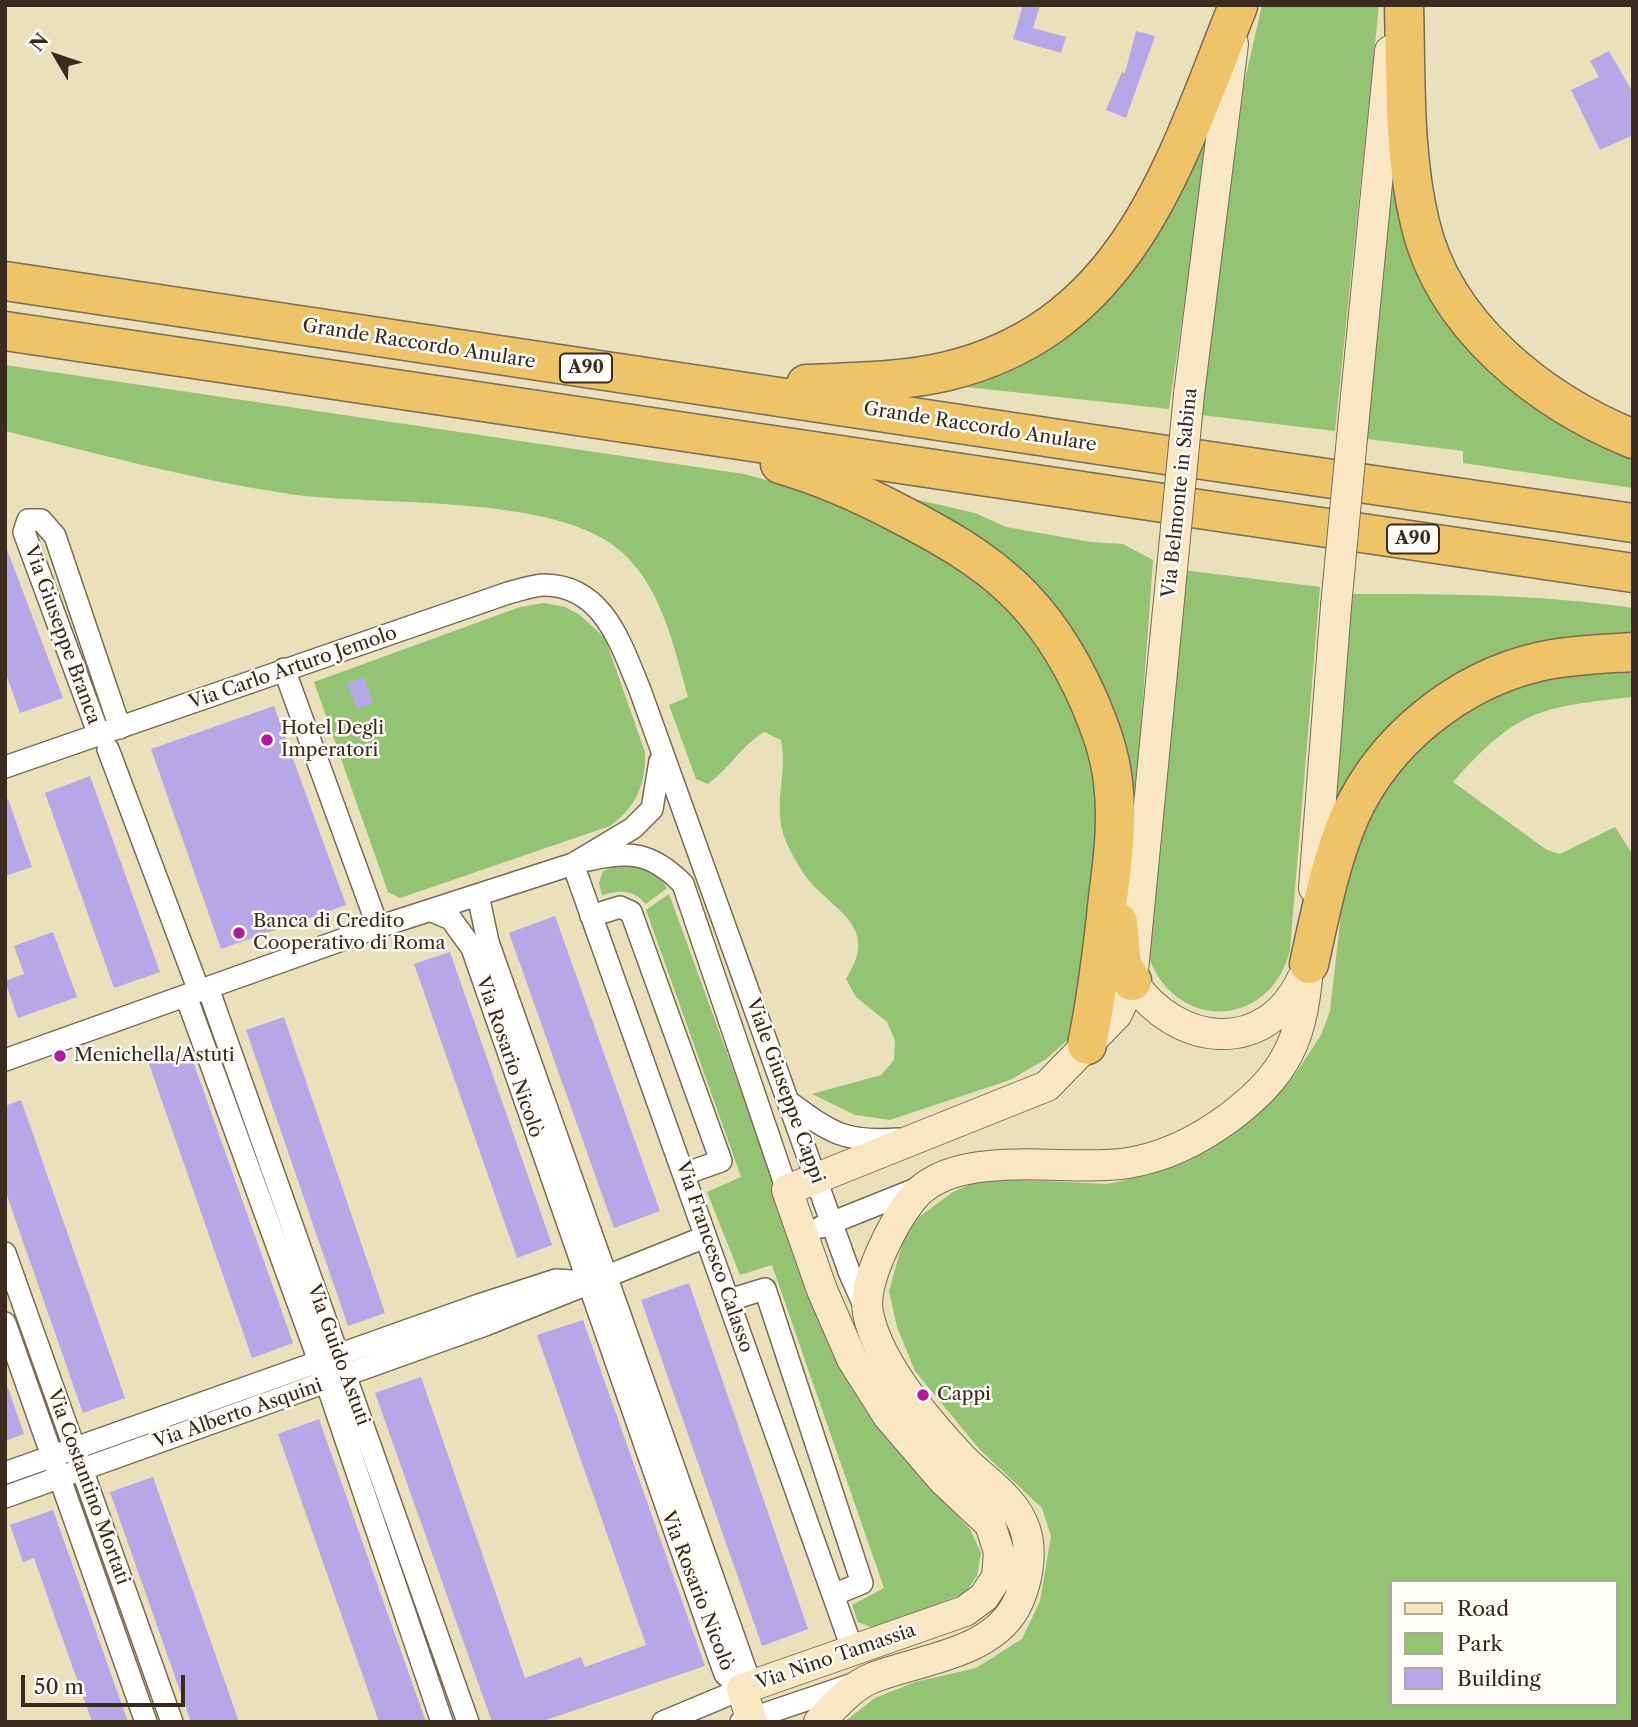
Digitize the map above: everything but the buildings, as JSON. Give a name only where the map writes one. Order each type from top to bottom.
[{"type":"highway","points":[[1404,5],[1413,184],[1420,224],[1431,256],[1447,288],[1483,335],[1528,381],[1593,422],[1633,439]]},
{"type":"highway","points":[[718,388],[844,382],[936,373],[988,357],[1058,318],[1105,276],[1139,233],[1154,206],[1238,6]]},
{"type":"highway","name":"Grande Raccordo Anulare","points":[[5,281],[1633,523]]},
{"type":"highway","name":"A90","points":[[5,331],[1633,573]]},
{"type":"highway","points":[[657,428],[786,466],[849,490],[975,555],[1014,588],[1066,656],[1102,733],[1113,780],[1113,853],[1121,956],[1132,981]]},
{"type":"highway","points":[[1309,964],[1328,882],[1350,816],[1387,757],[1408,734],[1457,696],[1504,673],[1540,662],[1633,652]]},
{"type":"highway","points":[[1087,1045],[1098,990],[1113,853]]},
{"type":"street","points":[[803,1234],[923,1186],[984,1168],[1126,1164],[1150,1159],[1196,1140],[1244,1107],[1282,1068],[1297,1034],[1309,964],[1336,606],[1396,5]]},
{"type":"street","name":"Via Belmonte in Sabina","points":[[789,1102],[830,1132],[867,1141],[913,1137],[1047,1086],[1123,1006],[1132,981],[1189,394],[1238,6]]},
{"type":"street","name":"Via Giuseppe Branca","points":[[104,742],[24,533],[28,520],[41,520],[55,536],[120,728]]},
{"type":"street","name":"Via Carlo Arturo Jemolo","points":[[5,768],[104,742],[120,728],[284,669],[519,590],[544,585],[563,588],[581,597]]},
{"type":"street","name":"Viale Giuseppe Cappi","points":[[581,597],[602,610],[613,625],[640,690],[832,1222],[884,1353],[924,1412],[963,1459],[1008,1501],[1025,1529],[1028,1562]]},
{"type":"street","points":[[284,669],[378,927]]},
{"type":"street","name":"Via Guido Astuti","points":[[104,742],[198,992],[329,1358],[346,1376],[468,1722]]},
{"type":"street","points":[[5,1060],[378,927],[573,864],[633,828],[652,809],[661,752]]},
{"type":"street","name":"Viale Giuseppe Cappi","points":[[573,864],[609,855],[643,855],[664,864],[683,884],[822,1290],[852,1359],[888,1416],[943,1480],[990,1524],[999,1552],[997,1577]]},
{"type":"street","name":"Via Francesco Calasso","points":[[573,864],[853,1651]]},
{"type":"street","name":"Via Rosario Nicolò","points":[[432,911],[451,919],[472,948],[725,1674],[742,1689],[746,1671],[488,942],[478,895]]},
{"type":"street","points":[[591,916],[620,907],[631,912],[721,1161],[684,1174]]},
{"type":"street","points":[[1132,981],[1160,1013],[1174,1022],[1189,1029],[1223,1033],[1255,1028],[1272,1020],[1296,991],[1309,964]]},
{"type":"street","points":[[787,1189],[913,1137]]},
{"type":"street","points":[[867,1311],[875,1268],[885,1241],[897,1219],[923,1186]]},
{"type":"street","name":"Via Alberto Asquini","points":[[5,1497],[325,1384],[560,1297],[587,1282],[705,1237]]},
{"type":"street","name":"Via Costantino Mortati","points":[[5,1253],[172,1722]]},
{"type":"street","name":"Via Alberto Asquini","points":[[5,1473],[556,1280],[587,1282]]},
{"type":"street","points":[[729,1300],[765,1289],[862,1583],[833,1595]]},
{"type":"street","name":"Via Costantino Mortati","points":[[5,1323],[146,1722]]},
{"type":"street","name":"Via Guido Astuti","points":[[329,1358],[325,1384],[442,1722]]},
{"type":"street","name":"Via Nino Tamassia","points":[[748,1721],[965,1647],[988,1636],[1013,1611],[1024,1589],[1028,1562]]},
{"type":"street","name":"Via Nino Tamassia","points":[[663,1722],[742,1689],[965,1611],[984,1597],[997,1577]]},
{"type":"street","points":[[819,1722],[869,1679]]},
{"type":"street","points":[[742,1689],[748,1721]]},
{"type":"green space","points":[[1262,5],[1379,5],[1335,431],[1201,415],[1244,84]]},
{"type":"green space","points":[[1214,99],[1169,409],[939,384],[1030,345]]},
{"type":"green space","points":[[1395,148],[1438,295],[1633,448],[1633,488],[1463,463],[1463,451],[1367,439]]},
{"type":"green space","points":[[5,365],[744,474],[837,499],[976,575],[1020,616],[1057,676],[1085,738],[1099,781],[1090,971],[1071,1037],[1046,1059],[1010,1080],[890,1120],[855,1115],[812,1094],[881,1075],[894,1060],[895,1040],[887,1022],[856,997],[846,979],[856,960],[856,931],[839,909],[804,874],[786,841],[780,812],[783,764],[781,740],[764,732],[708,784],[696,779],[669,705],[688,697],[672,639],[648,584],[624,554],[595,534],[557,520],[513,511],[290,494],[182,474],[5,431]]},
{"type":"green space","points":[[910,498],[975,513],[1006,527],[1091,542],[1123,544],[1153,560],[1136,796],[1130,799],[1098,696]]},
{"type":"green space","points":[[1183,570],[1320,587],[1290,950],[1279,976],[1263,995],[1243,1007],[1221,1011],[1199,1008],[1178,998],[1161,980],[1148,955]]},
{"type":"green space","points":[[1351,594],[1528,597],[1633,608],[1633,635],[1517,651],[1329,841]]},
{"type":"green space","points":[[544,603],[565,607],[580,615],[605,638],[645,752],[644,775],[638,794],[627,811],[610,826],[400,898],[388,892],[314,682],[520,607]]},
{"type":"green space","points":[[1633,659],[1633,697],[1574,704],[1532,716],[1495,740],[1453,782],[1547,850],[1560,854],[1615,827],[1633,855],[1633,1722],[844,1722],[875,1698],[915,1682],[976,1668],[1022,1639],[1040,1601],[1051,1536],[1042,1508],[980,1450],[915,1371],[897,1327],[889,1291],[904,1238],[919,1217],[953,1192],[976,1182],[1000,1179],[1107,1184],[1152,1174],[1208,1149],[1256,1115],[1296,1073],[1321,1035],[1330,1011],[1347,861],[1396,763],[1508,680]]},
{"type":"green space","points":[[621,865],[647,870],[658,877],[667,888],[646,904],[631,893],[602,895],[599,883],[603,871]]},
{"type":"green space","points":[[669,894],[827,1327],[888,1438],[970,1529],[981,1553],[977,1576],[965,1593],[875,1629],[858,1622],[852,1605],[884,1588],[772,1265],[740,1275],[707,1192],[741,1177],[646,910]]},
{"type":"place","name":"Hotel Degli Imperatori","points":[[267,740]]},
{"type":"place","name":"Banca di Credito Cooperativo di Roma","points":[[239,933]]},
{"type":"place","name":"Menichella/Astuti","points":[[60,1056]]},
{"type":"place","name":"Cappi","points":[[923,1395]]}]
